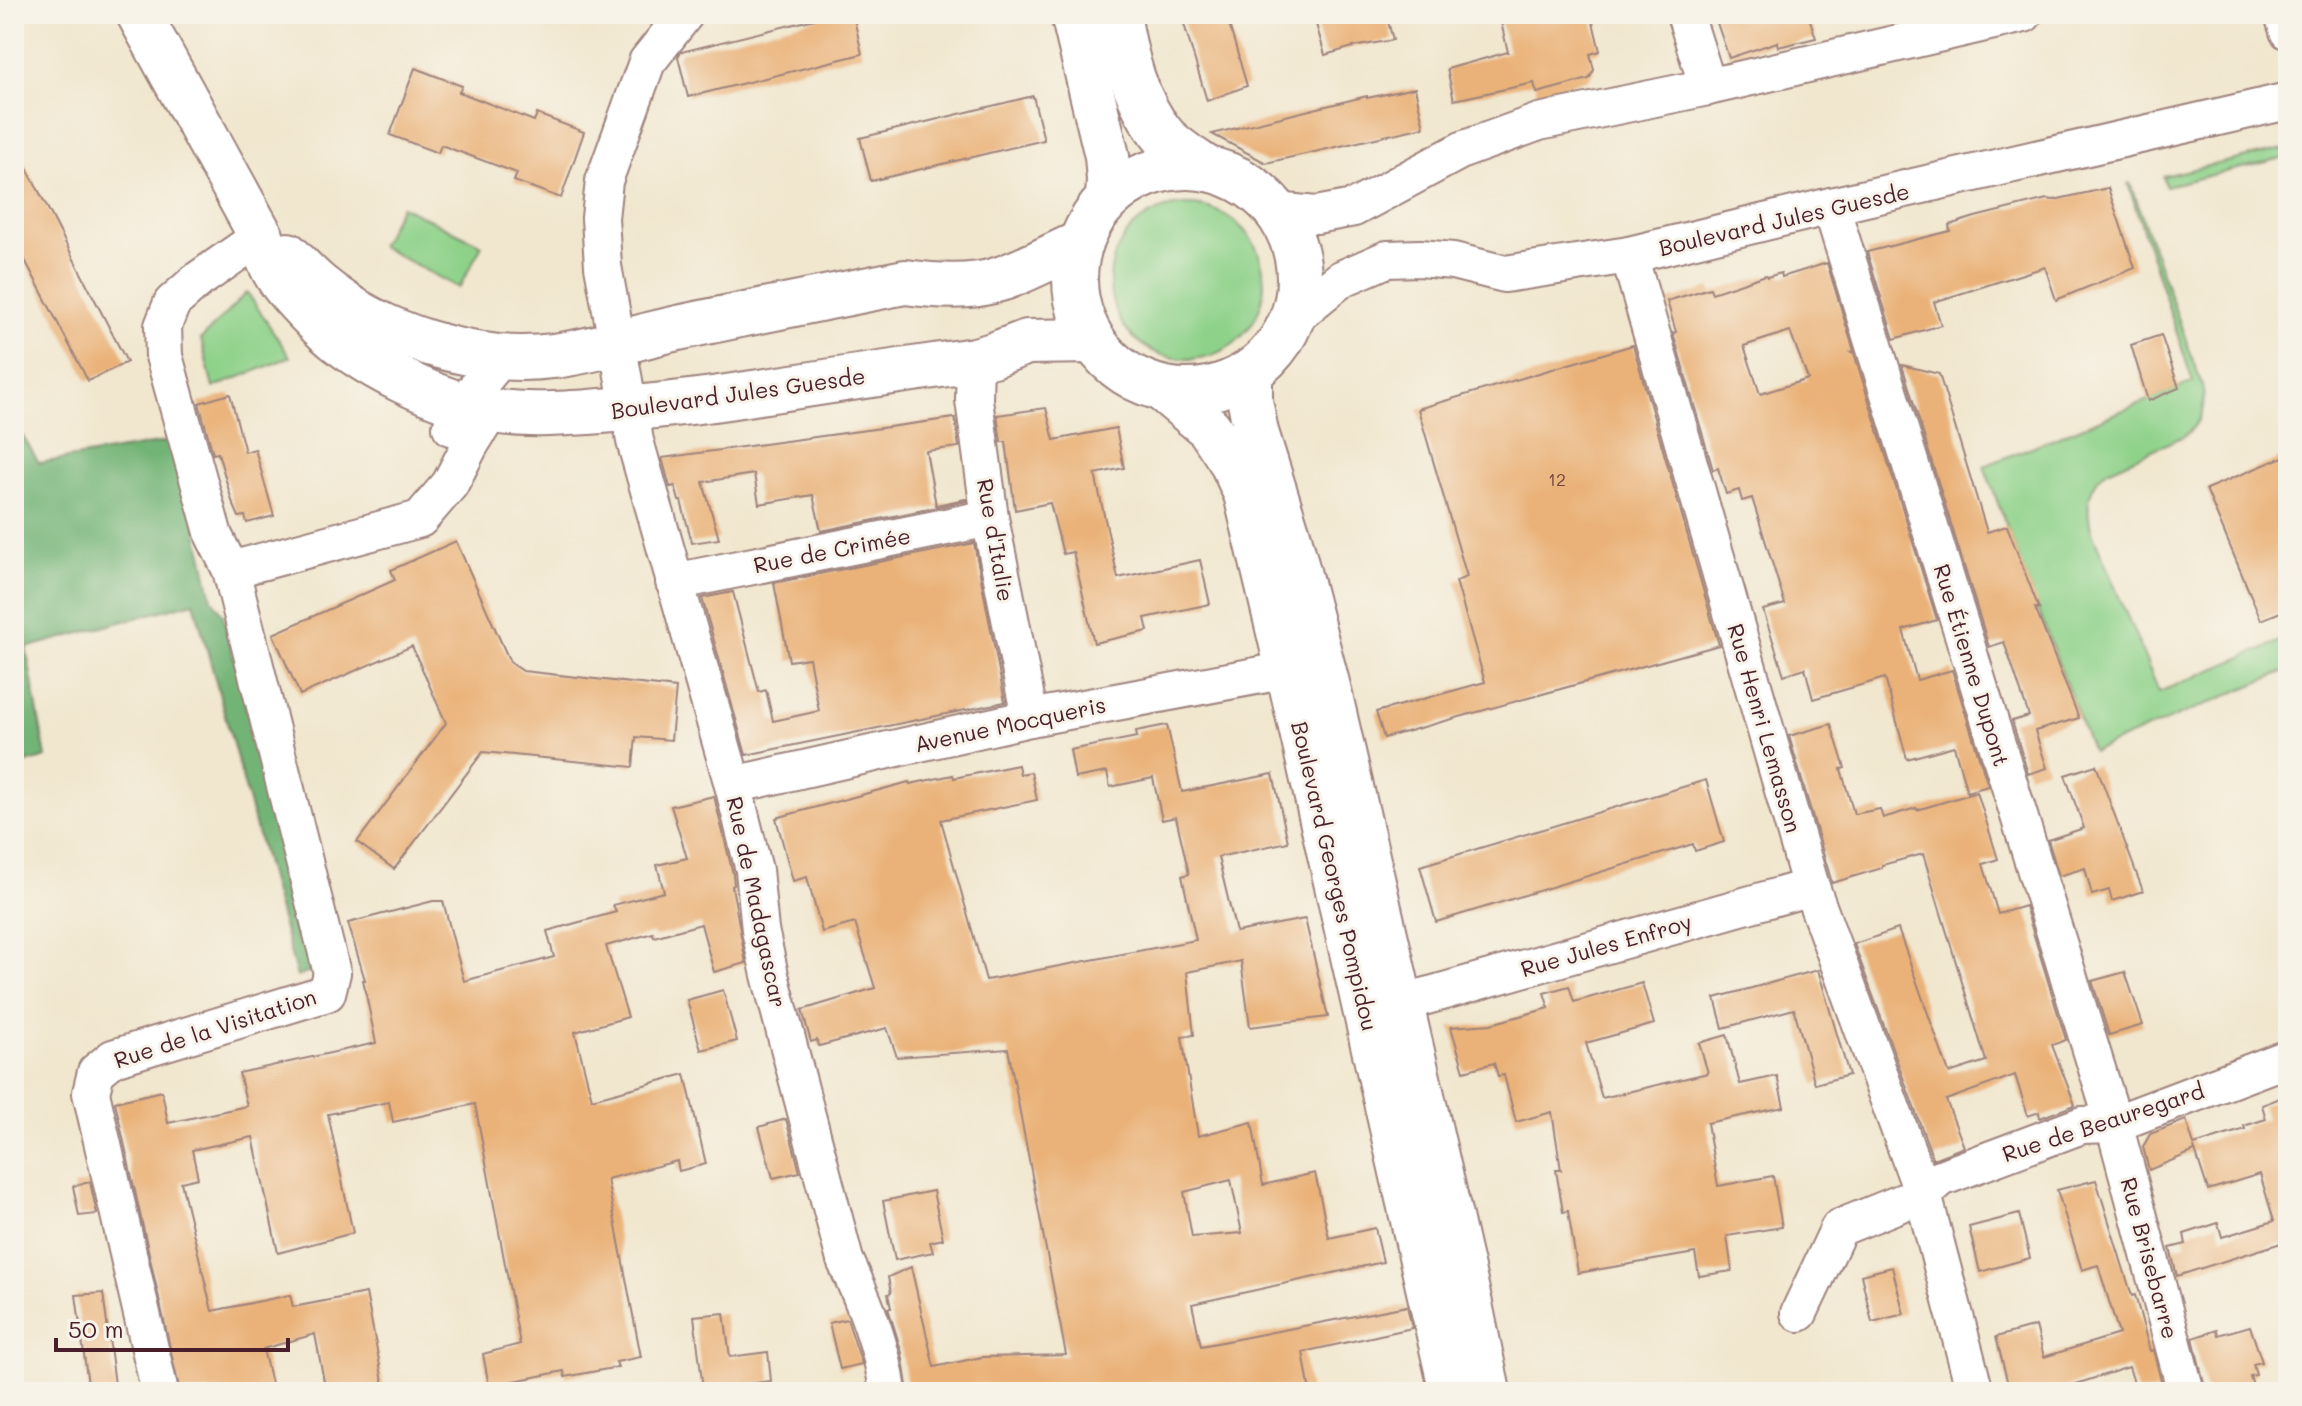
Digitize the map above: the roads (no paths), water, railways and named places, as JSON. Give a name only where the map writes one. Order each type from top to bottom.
[{"type":"main road","name":"Boulevard Jules Guesde","points":[[139,14],[261,236],[272,271],[298,303],[330,335],[365,360],[476,408],[534,415],[665,407],[975,360],[1027,342],[1093,341]]},
{"type":"main road","points":[[1073,14],[1107,156],[1108,199]]},
{"type":"main road","name":"Boulevard Georges Pompidou","points":[[1118,14],[1130,72],[1151,118],[1164,137],[1207,169]]},
{"type":"main road","name":"Boulevard Georges Pompidou","points":[[1180,167],[1207,169],[1230,175],[1251,187],[1276,211],[1290,235],[1298,263],[1299,292],[1292,319],[1281,340],[1267,358],[1250,372],[1223,386],[1192,392],[1162,389],[1137,380],[1112,363],[1093,341],[1079,310],[1075,276],[1081,243],[1091,221],[1108,199],[1130,183],[1154,172],[1180,167]]},
{"type":"main road","name":"Boulevard Jules Guesde","points":[[261,236],[279,247],[319,285],[368,316],[425,342],[453,350],[502,357],[550,356],[617,344],[674,329],[905,282],[929,285],[997,280],[1081,243]]},
{"type":"main road","name":"Boulevard Georges Pompidou","points":[[1250,372],[1250,401],[1256,432],[1290,541],[1321,658],[1402,1003],[1488,1392]]},
{"type":"main road","name":"Boulevard Georges Pompidou","points":[[1162,389],[1209,428],[1231,461],[1246,494],[1452,1392]]},
{"type":"street","name":"Rue de Madagascar","points":[[685,14],[647,62],[604,181],[600,218],[603,266],[635,441],[733,785],[754,870],[760,930],[845,1260],[865,1304],[884,1363],[888,1392]]},
{"type":"street","points":[[1685,14],[1708,87]]},
{"type":"street","points":[[1276,211],[1316,215],[1354,208],[1462,150],[1539,122],[1708,87],[2024,14]]},
{"type":"street","points":[[2283,14],[2288,31]]},
{"type":"street","name":"Boulevard Jules Guesde","points":[[1292,319],[1341,279],[1387,259],[1453,261],[1505,274],[1629,255],[2288,101]]},
{"type":"street","name":"Rue Étienne Dupont","points":[[1831,206],[2114,1124]]},
{"type":"street","name":"Rue de la Visitation","points":[[160,1392],[91,1093],[96,1072],[113,1058],[327,993],[332,973],[231,570],[214,536],[164,356],[163,326],[172,303],[198,280],[261,236]]},
{"type":"street","name":"Rue Henri Lemasson","points":[[1629,255],[1811,887],[1923,1194],[1975,1392]]},
{"type":"street","points":[[231,570],[420,519],[436,480],[446,438],[476,408],[502,357]]},
{"type":"street","name":"Rue d'Italie","points":[[975,360],[974,400],[990,518],[1030,718]]},
{"type":"street","name":"Rue de Crimée","points":[[674,582],[990,518]]},
{"type":"street","name":"Avenue Mocqueris","points":[[733,785],[1030,718],[1288,670]]},
{"type":"street","name":"Rue Jules Enfroy","points":[[1402,1003],[1811,887]]},
{"type":"street","name":"Rue de Beauregard","points":[[1799,1313],[1839,1228],[1923,1194],[1941,1178],[2082,1125],[2114,1124],[2288,1058]]},
{"type":"street","name":"Rue Brisebarre","points":[[2114,1124],[2186,1392]]}]
